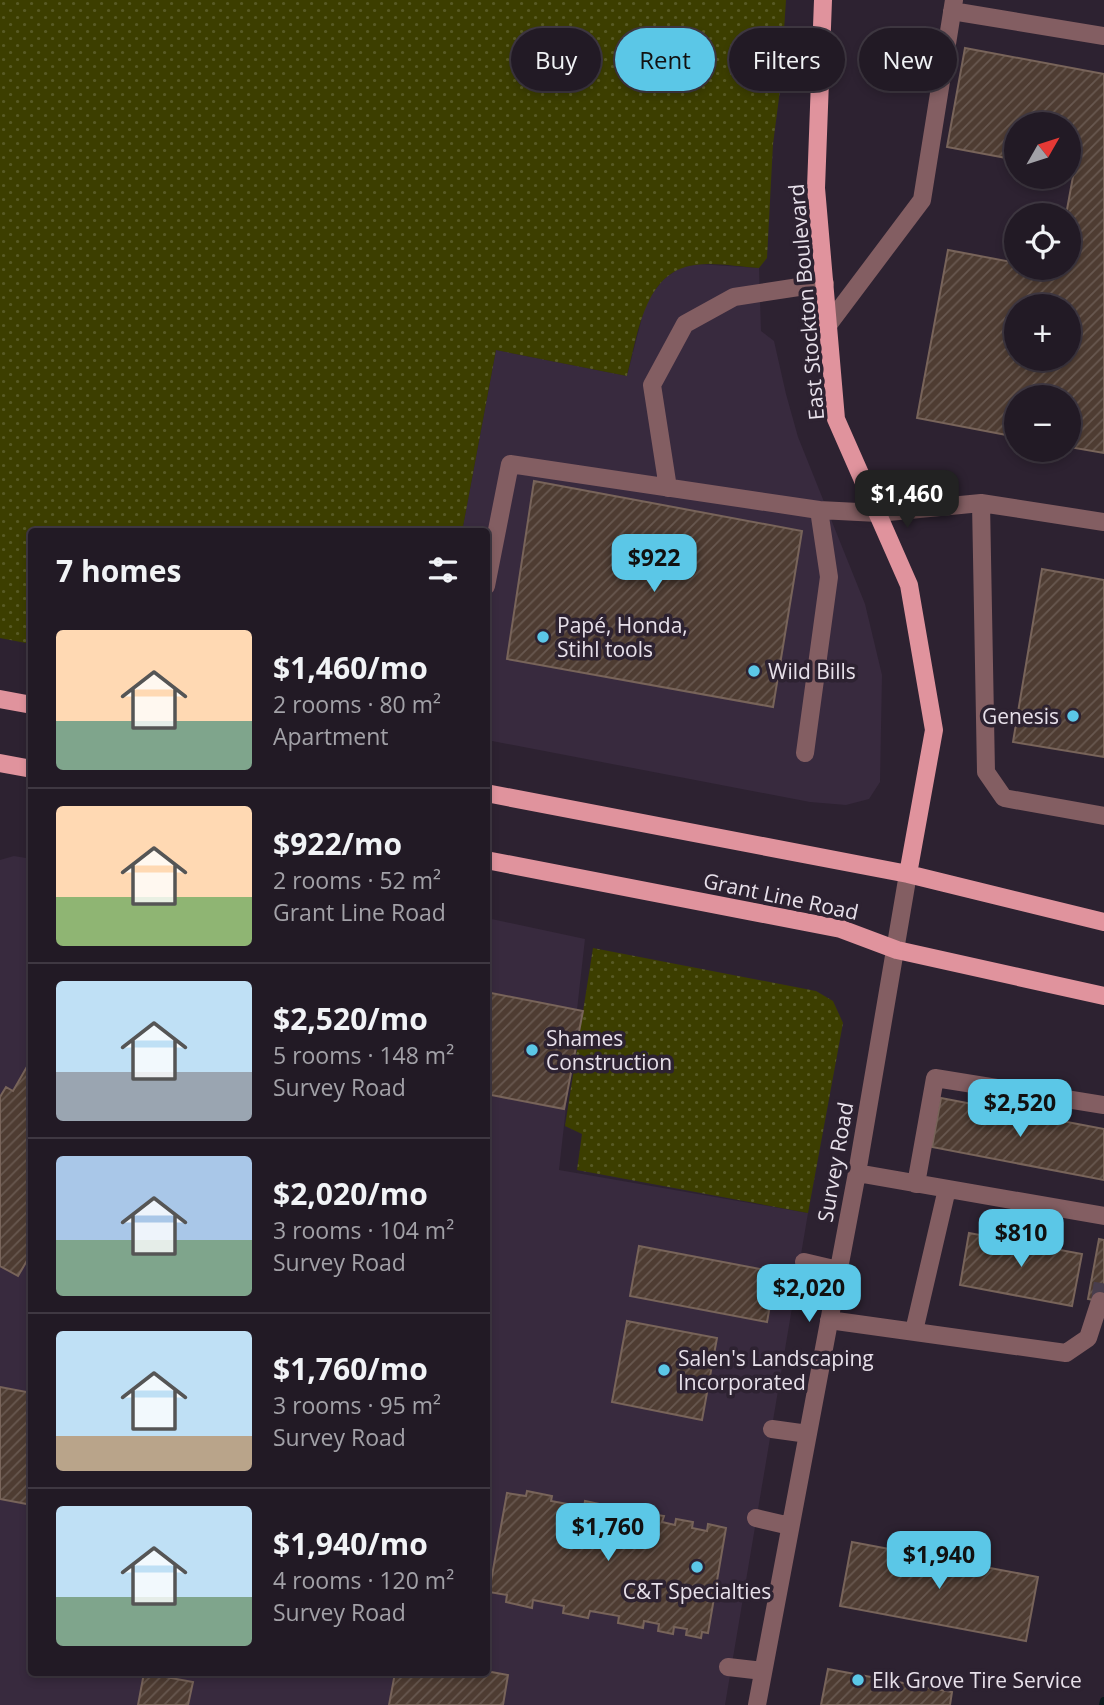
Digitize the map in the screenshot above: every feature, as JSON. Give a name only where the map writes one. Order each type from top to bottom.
[{"type":"main road","name":"East Stockton Boulevard","points":[[823,0],[816,188],[836,419],[909,585],[934,730],[908,874]]},
{"type":"main road","points":[[0,699],[28,704]]},
{"type":"main road","points":[[0,763],[28,768]]},
{"type":"main road","name":"Grant Line Road","points":[[490,794],[908,874],[1104,922]]},
{"type":"main road","name":"Grant Line Road","points":[[490,861],[841,929],[897,950],[1104,996]]},
{"type":"street","points":[[828,325],[922,200],[953,6],[1104,36]]},
{"type":"street","points":[[668,488],[652,385],[685,324],[734,297],[825,283]]},
{"type":"street","points":[[490,566],[510,464],[820,510],[878,513],[981,503],[1104,522]]},
{"type":"street","points":[[981,503],[986,772],[1004,798],[1104,816]]},
{"type":"street","points":[[805,753],[829,577],[820,510]]},
{"type":"street","name":"Survey Road","points":[[757,1705],[857,1173],[908,874]]},
{"type":"street","points":[[916,1184],[935,1078],[1104,1105]]},
{"type":"street","points":[[857,1173],[1104,1216]]},
{"type":"street","points":[[915,1331],[947,1189]]},
{"type":"street","points":[[804,1262],[838,1270]]},
{"type":"street","points":[[829,1320],[1066,1353],[1088,1338],[1100,1301]]},
{"type":"street","points":[[772,1429],[808,1434]]},
{"type":"street","points":[[756,1518],[790,1526]]},
{"type":"street","points":[[728,1667],[763,1671]]},
{"type":"shaded area","points":[[0,0],[786,0],[784,28],[729,28],[729,91],[780,91],[773,144],[767,258],[759,268],[703,264],[678,270],[664,279],[646,307],[627,376],[496,350],[463,528],[28,528],[28,643],[0,638]]},
{"type":"shaded area","points":[[698,264],[759,268],[761,331],[774,341],[798,437],[865,604],[882,675],[880,782],[869,799],[846,805],[810,802],[490,741],[490,528],[463,528],[496,350],[627,376],[646,302],[663,280],[679,268]]},
{"type":"shaded area","points":[[14,856],[28,858],[28,1676],[490,1676],[490,919],[585,939],[559,1170],[808,1213],[725,1705],[0,1705],[0,860]]},
{"type":"shaded area","points":[[593,948],[816,991],[833,1001],[843,1023],[808,1213],[577,1170],[582,1134],[565,1126]]},
{"type":"building","points":[[965,48],[1104,74],[1104,453],[1081,449],[1081,385],[1004,385],[1004,435],[917,418],[948,250],[1004,261],[1004,280],[1081,280],[1081,203],[1068,203],[1071,189],[1082,189],[1082,112],[1004,112],[1004,158],[947,147]]},
{"type":"building","points":[[534,481],[802,531],[773,707],[507,659]]},
{"type":"building","points":[[1042,569],[1104,580],[1104,757],[1013,742]]},
{"type":"building","points":[[490,993],[583,1011],[564,1109],[490,1095]]},
{"type":"building","points":[[28,1065],[28,1259],[18,1276],[0,1266],[0,1097],[6,1087],[13,1091]]},
{"type":"building","points":[[941,1098],[1104,1129],[1104,1180],[932,1147]]},
{"type":"building","points":[[969,1233],[1082,1254],[1072,1306],[960,1285]]},
{"type":"building","points":[[1099,1239],[1104,1240],[1104,1302],[1088,1299]]},
{"type":"building","points":[[639,1246],[776,1272],[767,1322],[630,1296]]},
{"type":"building","name":"Salen's Landscaping Incorporated","points":[[627,1321],[717,1338],[702,1420],[612,1402]]},
{"type":"building","points":[[0,1387],[28,1392],[28,1504],[0,1499]]},
{"type":"building","points":[[527,1491],[552,1496],[551,1501],[584,1507],[585,1501],[609,1506],[608,1512],[638,1518],[639,1512],[664,1516],[662,1522],[675,1525],[676,1519],[693,1522],[692,1528],[707,1531],[708,1524],[726,1528],[708,1633],[702,1632],[701,1638],[686,1635],[687,1629],[674,1627],[673,1634],[658,1631],[659,1624],[644,1621],[643,1628],[618,1623],[619,1616],[590,1611],[588,1618],[563,1613],[564,1606],[533,1600],[532,1608],[506,1602],[507,1595],[490,1592],[507,1493],[526,1496]]},
{"type":"building","points":[[852,1542],[1038,1577],[1026,1641],[840,1606]]},
{"type":"building","name":"Elk Grove Tire Service","points":[[828,1669],[952,1692],[950,1705],[821,1705]]},
{"type":"building","points":[[490,1672],[508,1675],[503,1705],[389,1705],[394,1676],[490,1676]]},
{"type":"building","points":[[143,1676],[193,1682],[188,1705],[138,1705]]},
{"type":"waterway","points":[[1103,1705],[1104,1701]]},
{"type":"tunnel","points":[[1100,1301],[1104,1275]]},
{"type":"place","name":"Papé, Honda, Stihl tools","points":[[543,637]]},
{"type":"place","name":"Wild Bills","points":[[754,671]]},
{"type":"place","name":"Genesis","points":[[1073,716]]},
{"type":"place","name":"Shames Construction","points":[[532,1050]]},
{"type":"place","name":"Salen's Landscaping Incorporated","points":[[664,1370]]},
{"type":"place","name":"C&T Specialties","points":[[697,1567]]},
{"type":"place","name":"Elk Grove Tire Service","points":[[858,1680]]}]
